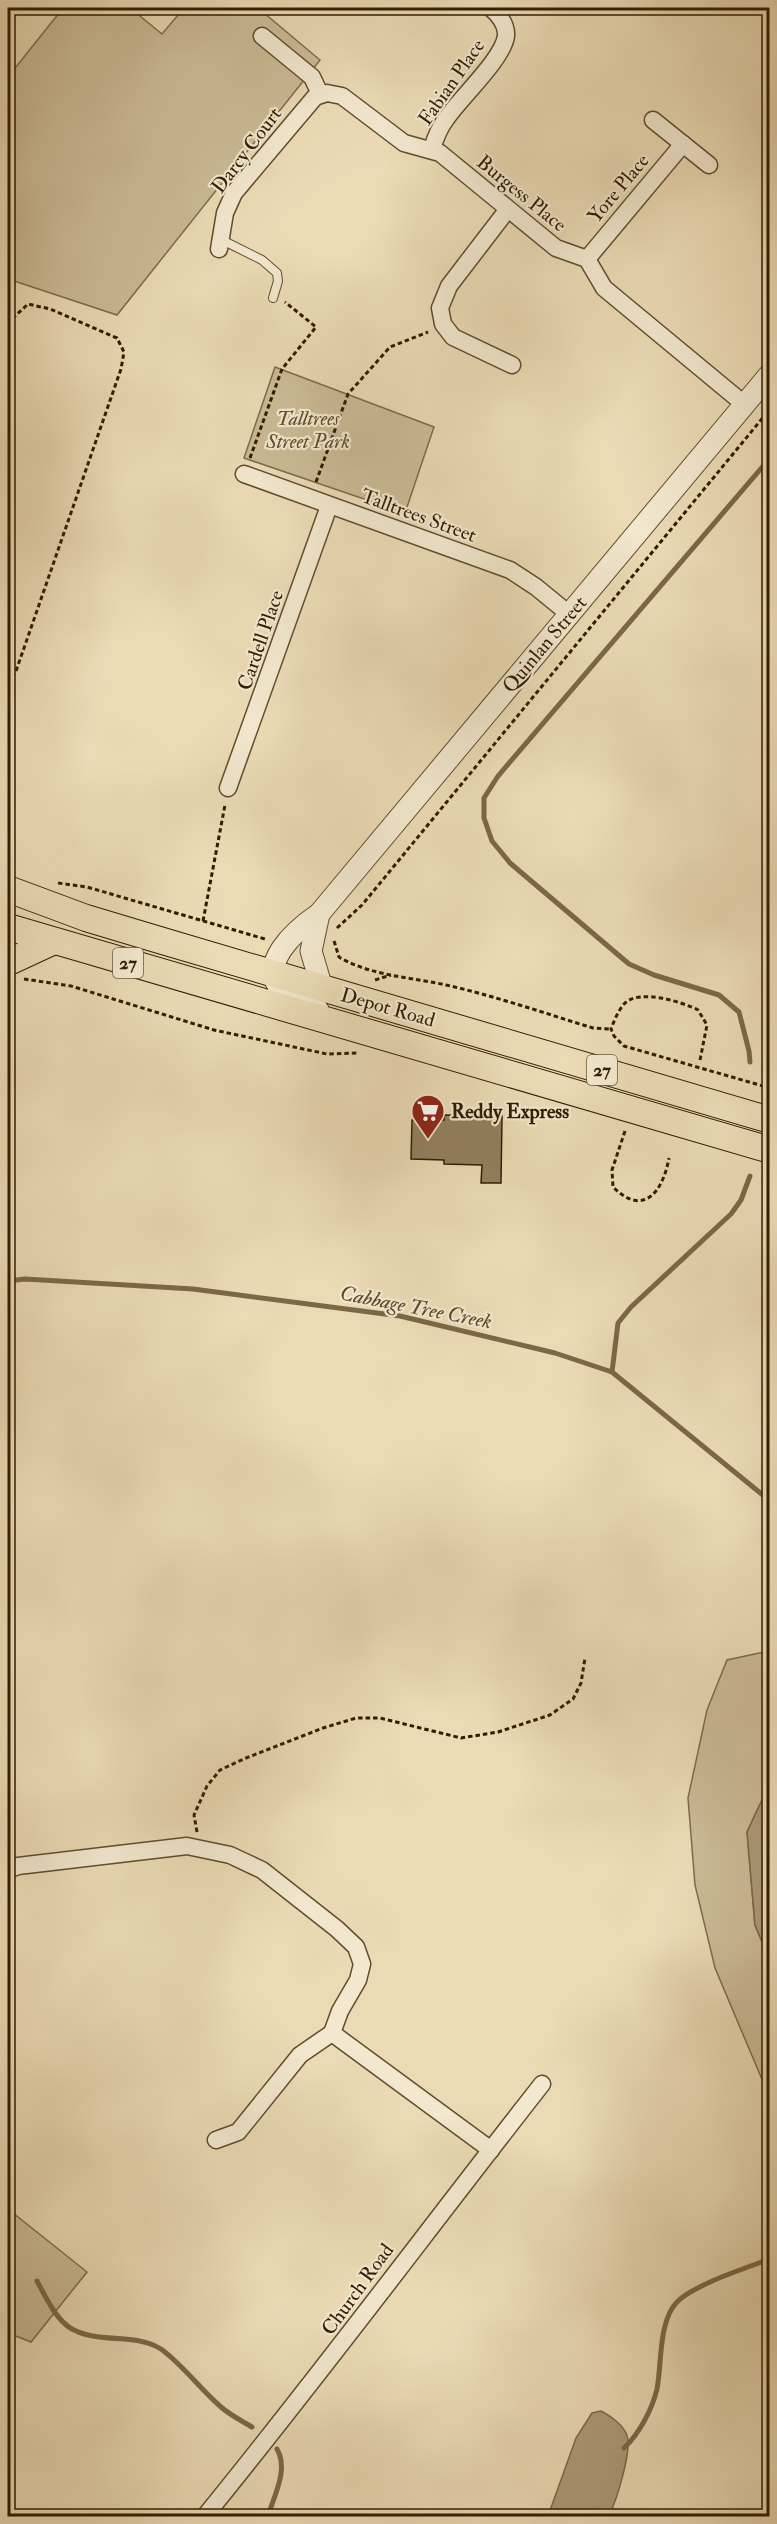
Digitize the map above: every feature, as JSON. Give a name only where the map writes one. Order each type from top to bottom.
[{"type":"main road","name":"Depot Road","points":[[8,889],[86,918],[770,1120]]},
{"type":"main road","name":"Depot Road","points":[[8,927],[770,1150]]},
{"type":"main road","points":[[12,969],[11,961],[54,941]]},
{"type":"street","name":"Fabian Place","points":[[432,149],[442,124],[495,58],[504,42],[506,34],[503,21],[491,8]]},
{"type":"street","points":[[262,36],[312,77],[320,94]]},
{"type":"street","name":"Burgess Place","points":[[320,94],[342,96],[404,143],[440,153],[561,251],[586,259]]},
{"type":"street","name":"Darcy Court","points":[[219,244],[225,213],[234,194],[307,105],[320,94]]},
{"type":"street","points":[[653,120],[709,165]]},
{"type":"street","name":"Yore Place","points":[[586,259],[682,144]]},
{"type":"street","points":[[508,209],[444,294],[440,308],[443,324],[460,341],[512,365]]},
{"type":"street","points":[[586,259],[604,288],[744,404]]},
{"type":"street","name":"Quinlan Street","points":[[274,973],[277,957],[284,945],[300,927],[319,914],[770,374]]},
{"type":"street","name":"Talltrees Street","points":[[244,474],[510,570],[536,587],[569,614]]},
{"type":"street","name":"Cardell Place","points":[[228,788],[329,506]]},
{"type":"street","name":"Quinlan Street","points":[[319,914],[311,951],[322,988]]},
{"type":"street","points":[[274,973],[278,986],[286,994],[314,1005],[332,1022]]},
{"type":"street","points":[[8,1870],[18,1866],[176,1847],[200,1848],[230,1855],[262,1870],[337,1929],[356,1947],[362,1964],[358,1980],[340,2011],[332,2032],[300,2055],[238,2132],[216,2140]]},
{"type":"street","points":[[332,2032],[490,2150]]},
{"type":"street","name":"Church Road","points":[[205,2517],[330,2362],[402,2263],[542,2084]]},
{"type":"lane","name":"Darcy Court","points":[[219,244],[255,256],[274,269],[279,276],[274,295]]},
{"type":"path","points":[[522,8],[532,12],[546,8]]},
{"type":"path","points":[[244,474],[282,369],[316,327],[274,295]]},
{"type":"path","points":[[8,333],[13,318],[28,304],[50,309],[117,338],[123,352],[122,369],[20,660],[8,686]]},
{"type":"path","points":[[310,498],[348,394],[390,347],[443,324]]},
{"type":"path","points":[[611,1029],[593,1028],[446,985],[353,965],[339,957],[334,942],[336,928],[362,904],[770,409]]},
{"type":"path","points":[[203,921],[228,788]]},
{"type":"path","points":[[55,883],[87,887],[274,942]]},
{"type":"path","points":[[12,969],[225,1032],[327,1054],[370,1053]]},
{"type":"path","points":[[611,1029],[625,1003],[633,998],[642,996],[688,1005],[698,1010],[707,1025],[700,1060]]},
{"type":"path","points":[[611,1029],[614,1036],[624,1046],[770,1088]]},
{"type":"path","points":[[625,1131],[612,1170],[613,1187],[622,1196],[637,1201],[649,1199],[659,1190],[666,1176],[669,1158]]},
{"type":"path","points":[[200,1848],[194,1815],[207,1786],[220,1770],[323,1728],[356,1718],[380,1718],[461,1738],[498,1732],[550,1715],[573,1699],[581,1683],[585,1658]]},
{"type":"path","points":[[763,2517],[770,2463]]},
{"type":"green space","points":[[63,8],[130,8],[162,34],[184,8],[258,8],[320,60],[117,315],[8,279],[8,77]]},
{"type":"green space","name":"Talltrees Street Park","points":[[275,367],[434,427],[405,513],[244,458]]},
{"type":"green space","points":[[769,1651],[769,1785],[747,1832],[755,1925],[769,1958],[769,2096],[715,1968],[695,1885],[688,1798],[707,1710],[727,1660]]},
{"type":"green space","points":[[8,2209],[87,2272],[31,2342],[8,2333]]},
{"type":"shaded area","points":[[769,1785],[769,1958],[755,1925],[747,1832]]},
{"type":"shaded area","points":[[601,2411],[621,2426],[628,2440],[623,2474],[609,2516],[548,2516],[576,2438],[592,2413]]},
{"type":"building","points":[[444,1115],[502,1116],[501,1183],[481,1183],[482,1165],[444,1164],[444,1160],[411,1159],[412,1120],[444,1120]]},
{"type":"waterway","points":[[750,1062],[739,1012],[719,995],[654,975],[629,964],[510,863],[492,841],[484,818],[484,798],[498,776],[770,458]]},
{"type":"waterway","points":[[612,1372],[618,1323],[631,1307],[731,1214],[741,1200],[750,1176]]},
{"type":"waterway","name":"Cabbage Tree Creek","points":[[8,1281],[25,1279],[193,1289],[400,1316],[555,1353],[612,1372],[770,1501]]},
{"type":"waterway","points":[[624,2448],[640,2429],[655,2397],[664,2331],[667,2319],[678,2301],[722,2277],[770,2259]]},
{"type":"waterway","points":[[37,2281],[54,2311],[70,2328],[91,2336],[139,2341],[161,2349],[221,2407],[252,2427]]},
{"type":"waterway","points":[[268,2516],[281,2474],[282,2465],[277,2449]]},
{"type":"place","name":"Reddy Express","points":[[428,1140]]}]
